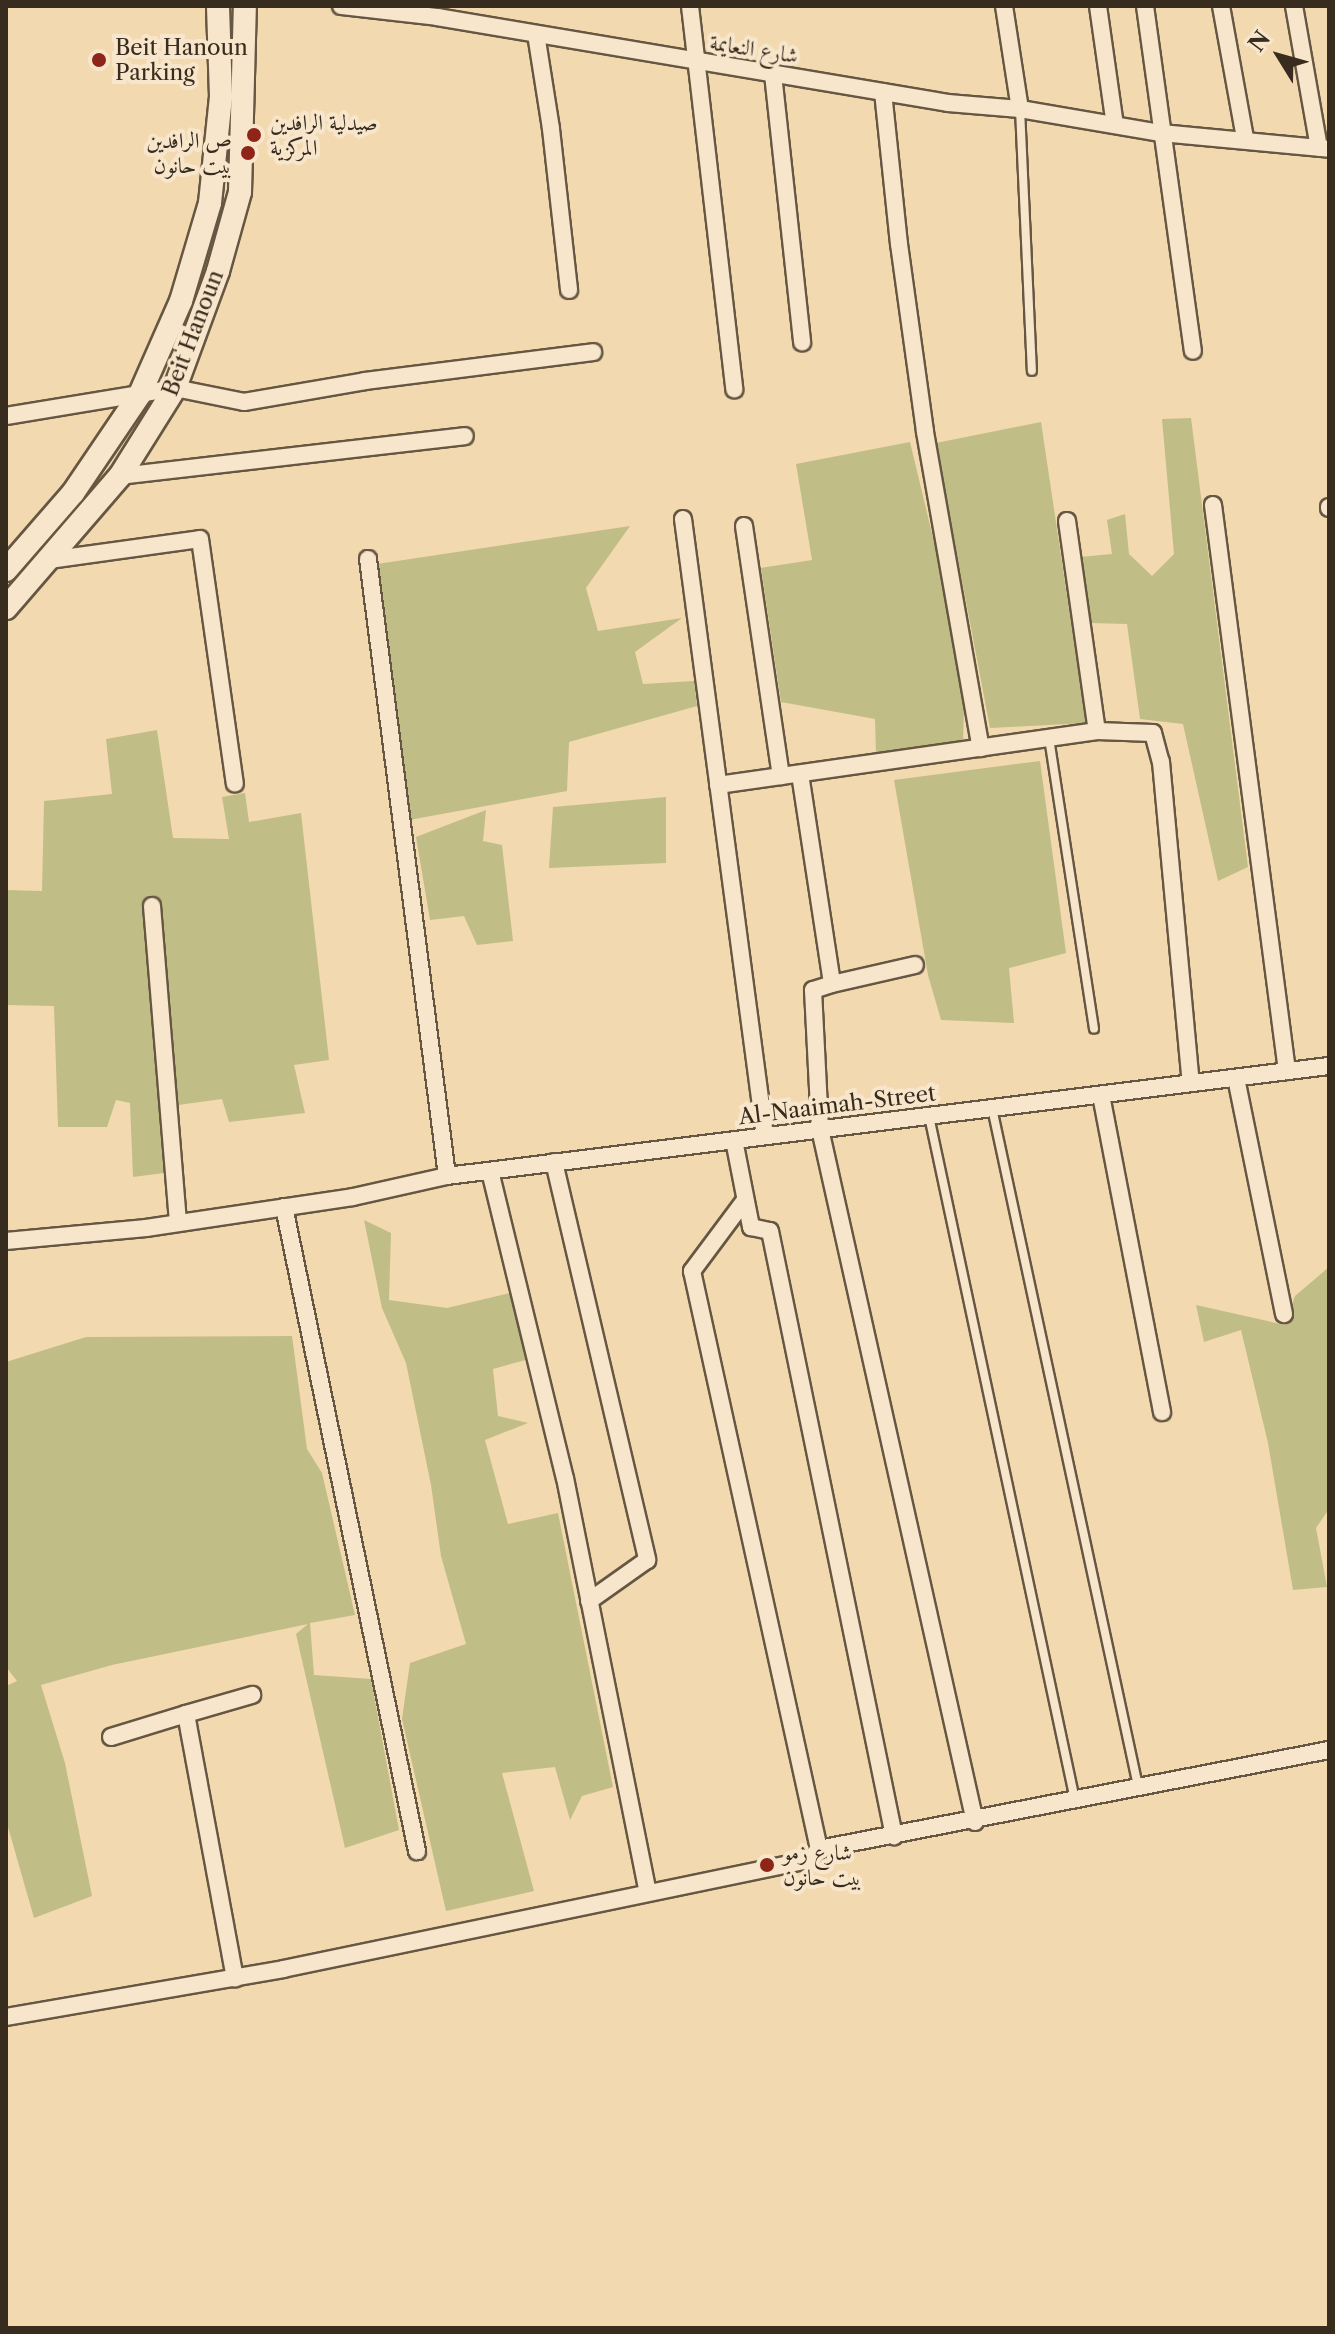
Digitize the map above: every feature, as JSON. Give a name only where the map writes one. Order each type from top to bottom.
[{"type":"main road","name":"Beit Hanoun","points":[[6,570],[73,493],[140,394],[181,301],[210,203],[221,97],[218,6]]},
{"type":"main road","name":"Beit Hanoun","points":[[6,608],[120,476],[175,388],[218,271],[240,192],[245,6]]},
{"type":"street","name":"شارع النعايمة","points":[[341,6],[1161,133],[1245,138],[1324,148]]},
{"type":"street","points":[[690,6],[734,389]]},
{"type":"street","points":[[1004,6],[1020,109]]},
{"type":"street","points":[[1098,6],[1115,125]]},
{"type":"street","points":[[1145,6],[1193,351]]},
{"type":"street","points":[[1221,6],[1245,138]]},
{"type":"street","points":[[1294,6],[1324,148]]},
{"type":"street","points":[[536,34],[551,129],[569,290]]},
{"type":"street","points":[[773,74],[802,342]]},
{"type":"street","points":[[883,92],[899,244],[925,432],[981,748]]},
{"type":"street","points":[[6,416],[175,388],[244,402],[365,381],[593,352]]},
{"type":"street","points":[[120,476],[465,436]]},
{"type":"street","points":[[1213,505],[1287,1071]]},
{"type":"street","points":[[683,519],[765,1136]]},
{"type":"street","points":[[1067,521],[1097,731]]},
{"type":"street","points":[[744,526],[781,776]]},
{"type":"street","points":[[49,560],[200,539],[235,784]]},
{"type":"street","points":[[368,559],[447,1176]]},
{"type":"street","points":[[718,785],[1097,731],[1153,733],[1161,762],[1191,1083]]},
{"type":"street","points":[[800,774],[832,984]]},
{"type":"street","points":[[152,906],[178,1223]]},
{"type":"street","points":[[915,965],[813,990],[820,1129],[975,1822]]},
{"type":"street","name":"Al-Naaimah-Street","points":[[6,1241],[178,1223],[353,1197],[447,1176],[1329,1066]]},
{"type":"street","points":[[1236,1078],[1284,1314]]},
{"type":"street","points":[[1101,1095],[1162,1412]]},
{"type":"street","points":[[734,1140],[751,1227],[770,1231],[894,1836]]},
{"type":"street","points":[[554,1162],[647,1560],[589,1601]]},
{"type":"street","points":[[490,1171],[565,1478],[648,1892]]},
{"type":"street","points":[[745,1200],[692,1271],[819,1849]]},
{"type":"street","points":[[284,1207],[417,1851]]},
{"type":"street","points":[[111,1737],[252,1695]]},
{"type":"street","points":[[186,1714],[235,1978]]},
{"type":"street","points":[[6,2017],[235,1978],[809,1860],[819,1849],[975,1822],[1138,1786],[1329,1750]]},
{"type":"lane","points":[[1020,109],[1032,371]]},
{"type":"lane","points":[[1049,738],[1094,1029]]},
{"type":"lane","points":[[992,1108],[1138,1786]]},
{"type":"lane","points":[[929,1116],[1075,1800]]},
{"type":"shaded area","points":[[1191,418],[1248,867],[1218,881],[1183,724],[1140,719],[1127,624],[1091,623],[1080,557],[1112,554],[1107,520],[1125,514],[1129,554],[1152,576],[1174,554],[1162,419]]},
{"type":"shaded area","points":[[1041,422],[1086,723],[990,728],[936,443]]},
{"type":"shaded area","points":[[910,442],[940,567],[964,710],[963,742],[876,754],[875,719],[781,702],[761,568],[812,560],[796,464]]},
{"type":"shaded area","points":[[630,526],[586,588],[598,631],[682,618],[635,652],[643,684],[694,681],[697,706],[569,742],[567,791],[409,820],[377,564]]},
{"type":"shaded area","points":[[157,730],[173,838],[229,839],[222,797],[245,793],[249,822],[301,813],[329,1060],[294,1065],[305,1113],[229,1122],[222,1099],[178,1105],[179,1171],[133,1177],[130,1103],[116,1100],[107,1127],[58,1127],[54,1006],[6,1005],[6,890],[42,891],[44,801],[112,794],[106,739]]},
{"type":"shaded area","points":[[1040,761],[1066,953],[1009,968],[1014,1023],[941,1020],[928,975],[894,780]]},
{"type":"shaded area","points":[[666,797],[666,863],[549,868],[553,807]]},
{"type":"shaded area","points":[[486,810],[483,841],[502,845],[513,941],[477,945],[464,916],[430,920],[416,837]]},
{"type":"shaded area","points":[[364,1220],[391,1233],[389,1300],[447,1308],[510,1293],[529,1359],[493,1369],[498,1416],[528,1423],[485,1440],[508,1524],[558,1513],[613,1787],[582,1796],[570,1820],[555,1767],[502,1773],[534,1891],[446,1911],[402,1719],[410,1663],[466,1644],[441,1556],[431,1485],[406,1363],[382,1308]]},
{"type":"shaded area","points":[[1329,1267],[1329,1509],[1316,1528],[1327,1587],[1293,1590],[1268,1443],[1241,1330],[1204,1342],[1196,1305],[1285,1325],[1295,1296]]},
{"type":"shaded area","points":[[292,1336],[307,1449],[322,1473],[355,1615],[310,1623],[314,1675],[371,1679],[399,1830],[345,1848],[296,1634],[308,1624],[112,1665],[41,1685],[65,1763],[92,1896],[34,1918],[6,1820],[6,1686],[17,1681],[6,1667],[6,1362],[86,1337]]},
{"type":"place","name":"Beit Hanoun Parking","points":[[99,60]]},
{"type":"place","name":"صيدلية الرافدين المركزية","points":[[254,135]]},
{"type":"place","name":"ص الرافدين بيت حانون","points":[[248,153]]},
{"type":"place","name":"شارع زمو بيت حانون","points":[[767,1865]]}]
